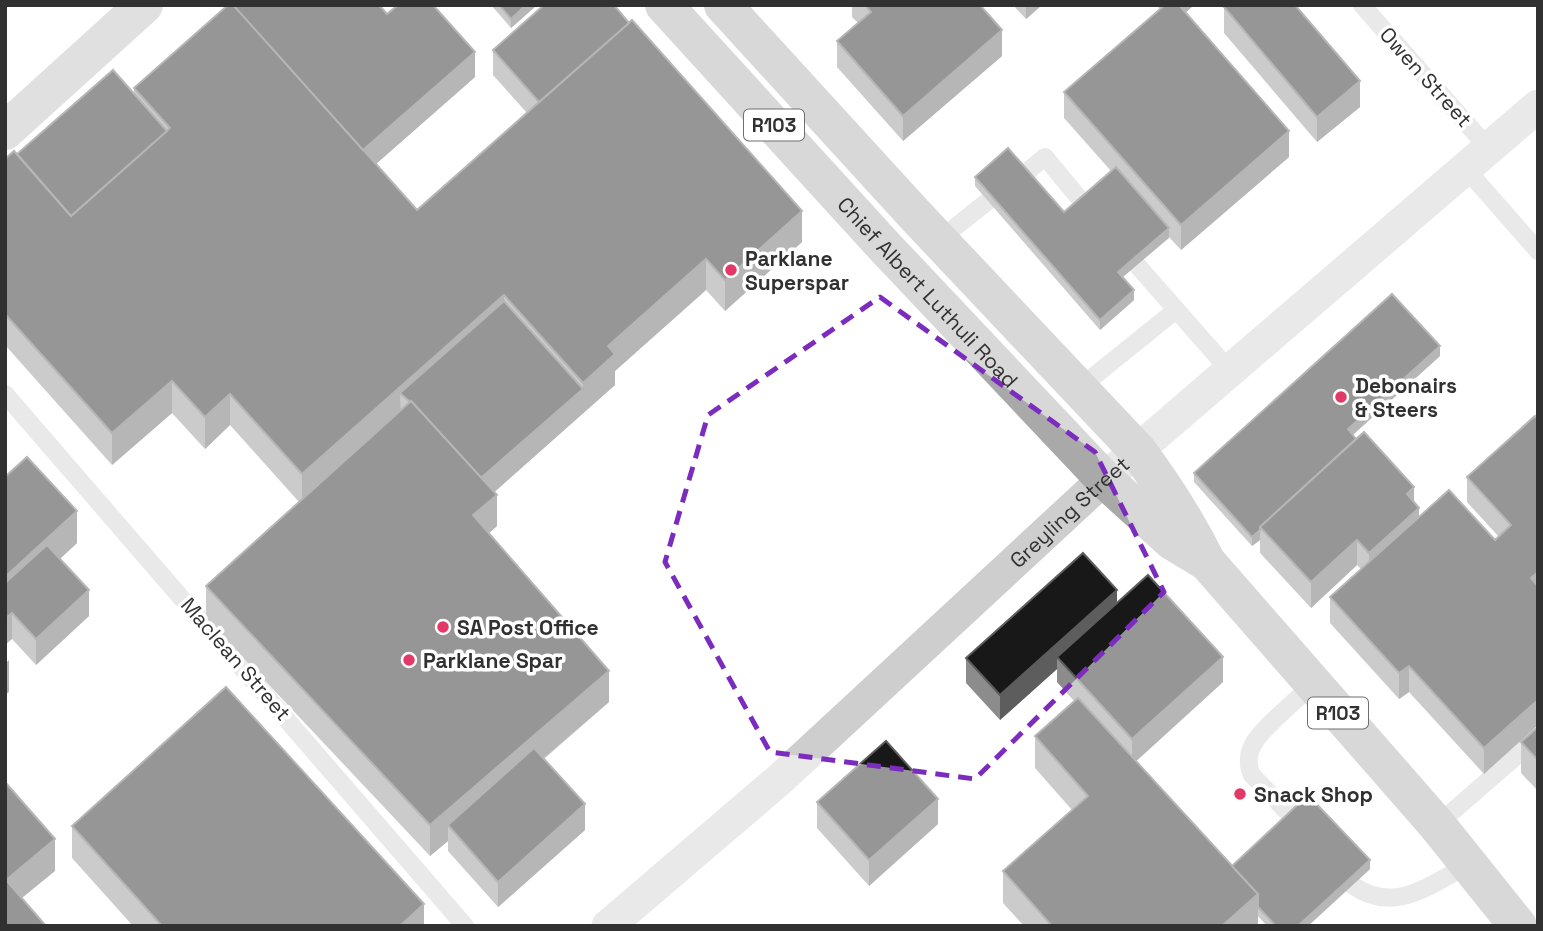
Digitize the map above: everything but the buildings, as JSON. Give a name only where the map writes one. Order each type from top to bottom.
[{"type":"main road","points":[[5,131],[144,5]]},
{"type":"main road","name":"Chief Albert Luthuli Road","points":[[664,5],[875,236],[1104,479],[1172,541],[1207,562]]},
{"type":"main road","name":"Chief Albert Luthuli Road","points":[[723,5],[1137,450],[1177,507],[1207,562],[1437,825],[1468,865],[1505,922]]},
{"type":"street","name":"Greyling Street","points":[[608,926],[779,780],[1104,479],[1538,107]]},
{"type":"lane","name":"Owen Street","points":[[1362,5],[1478,159],[1538,251]]},
{"type":"lane","points":[[1023,175],[1045,158],[1084,204]]},
{"type":"lane","points":[[939,240],[988,201]]},
{"type":"lane","points":[[1137,265],[1230,371]]},
{"type":"lane","points":[[1079,388],[1176,310]]},
{"type":"lane","name":"Maclean Street","points":[[5,394],[465,926]]},
{"type":"lane","points":[[1293,818],[1252,775],[1249,755],[1254,742],[1313,684]]},
{"type":"lane","points":[[1437,825],[1538,737]]},
{"type":"lane","points":[[1352,885],[1371,896],[1401,898],[1468,865]]},
{"type":"highlighted area","points":[[880,297],[1095,452],[1164,592],[975,779],[770,752],[665,562],[708,415]]},
{"type":"place","name":"Parklane Superspar","points":[[731,270]]},
{"type":"place","name":"Debonairs & Steers","points":[[1341,397]]},
{"type":"place","name":"SA Post Office","points":[[443,627]]},
{"type":"place","name":"Parklane Spar","points":[[409,660]]},
{"type":"place","name":"Snack Shop","points":[[1240,794]]}]
